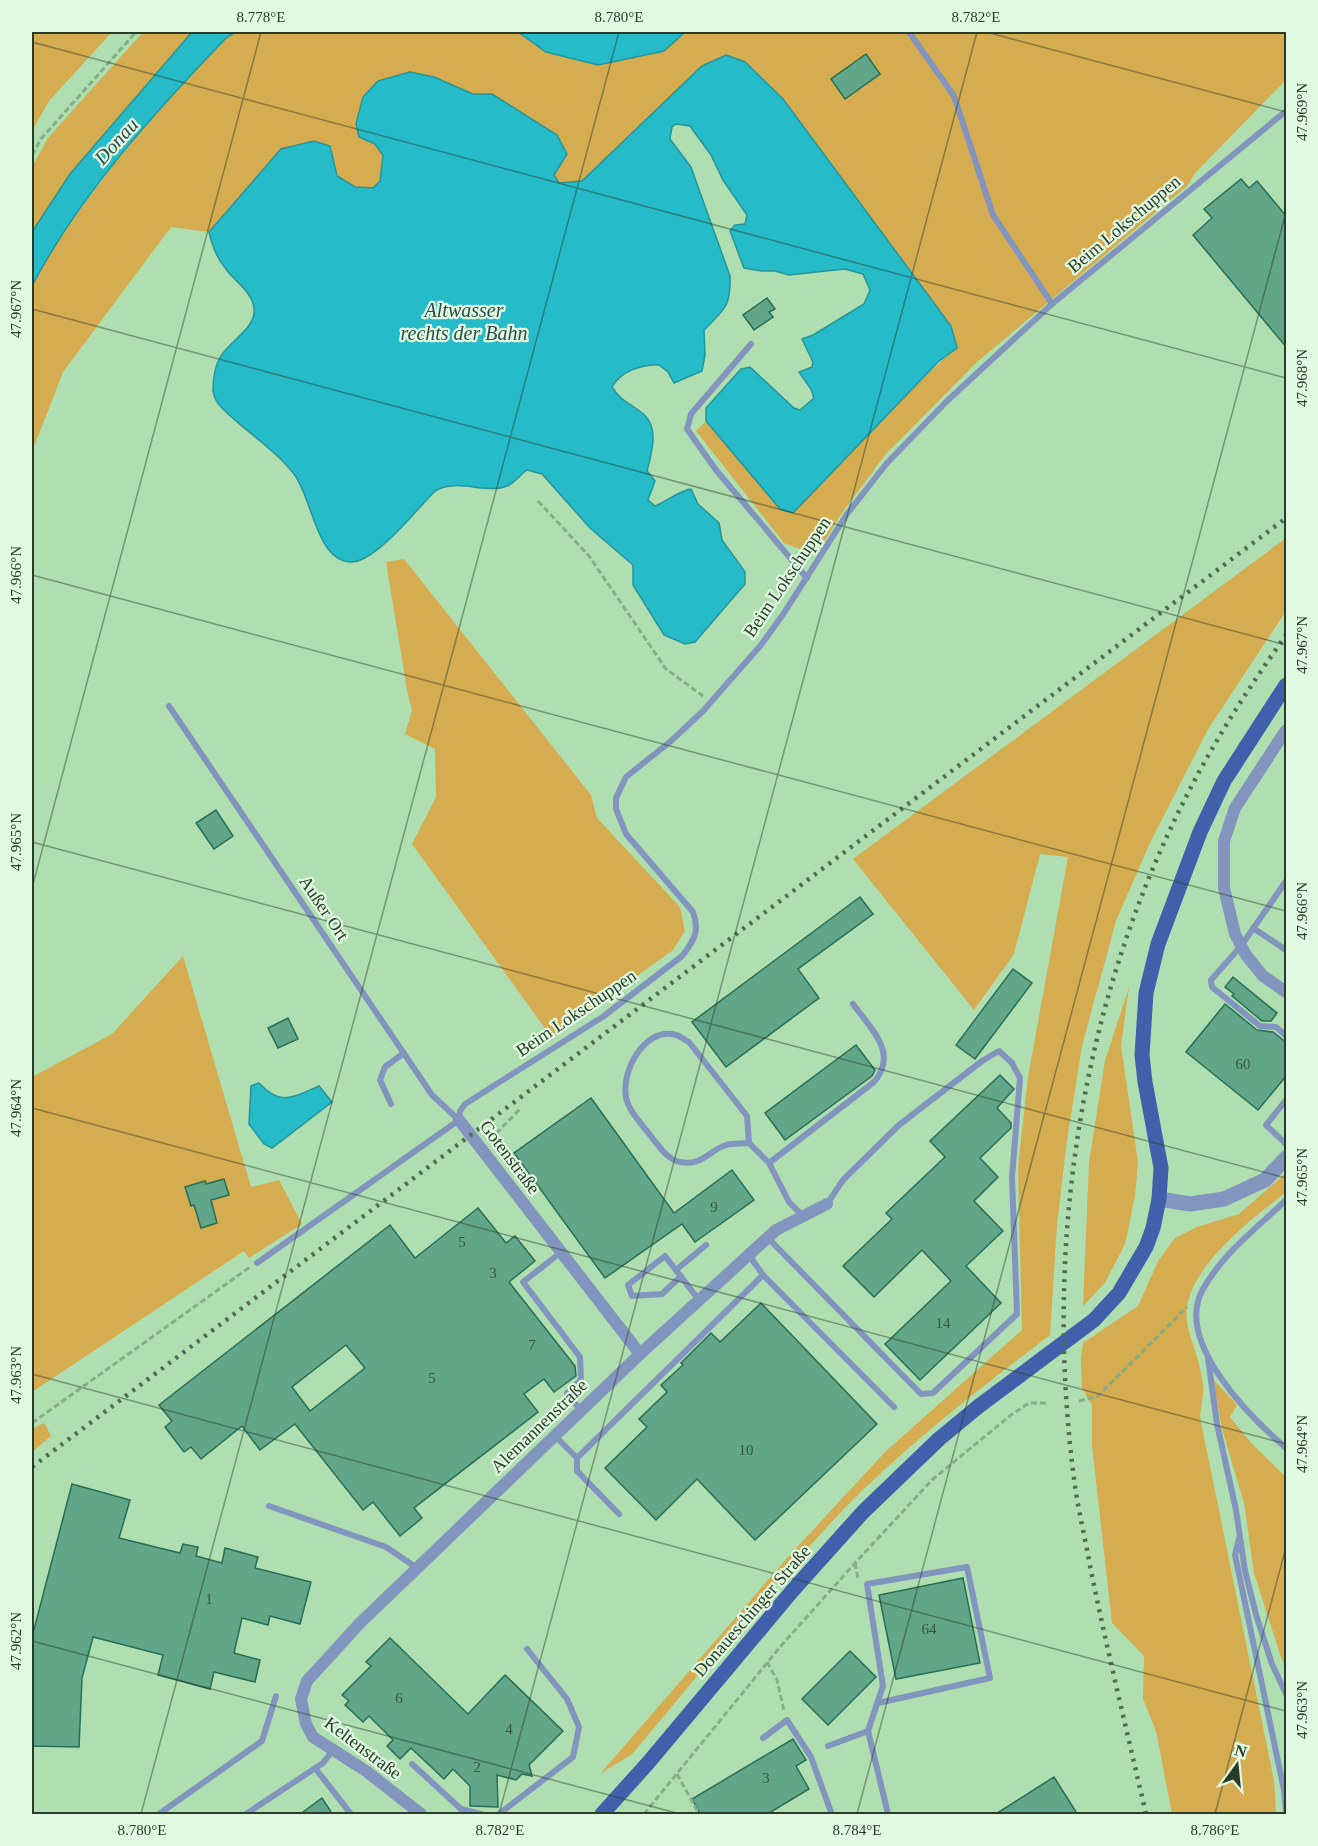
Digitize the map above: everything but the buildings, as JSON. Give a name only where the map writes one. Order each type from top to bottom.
[{"type":"main road","name":"Donaueschinger Straße","points":[[602,1815],[801,1581],[864,1512],[939,1439],[1075,1335],[1108,1307],[1119,1293],[1146,1247],[1153,1228],[1159,1198],[1161,1168],[1142,1055],[1146,993],[1158,944],[1200,832],[1224,781],[1287,685]]},
{"type":"street","points":[[1287,730],[1235,808],[1224,841],[1224,888],[1235,934],[1246,955],[1263,976],[1287,992]]},
{"type":"street","name":"Gotenstraße","points":[[459,1120],[640,1354]]},
{"type":"street","points":[[1159,1198],[1190,1204],[1224,1198],[1265,1180],[1287,1158]]},
{"type":"street","name":"Alemannenstraße","points":[[301,1699],[307,1681],[360,1623],[640,1354],[776,1230],[827,1204]]},
{"type":"street","name":"Keltenstraße","points":[[301,1699],[306,1724],[313,1737],[366,1771],[421,1815]]},
{"type":"lane","points":[[909,32],[954,96],[993,215],[1052,304]]},
{"type":"lane","name":"Beim Lokschuppen","points":[[459,1120],[460,1111],[465,1104],[604,1016],[682,956],[692,943],[697,924],[693,912],[626,834],[616,809],[616,798],[626,777],[671,741],[712,702],[761,645],[847,514],[887,462],[947,401],[1052,304],[1287,111]]},
{"type":"lane","points":[[751,344],[692,414],[687,429],[716,470],[807,578]]},
{"type":"lane","name":"Außer Ort","points":[[169,706],[432,1095],[459,1120]]},
{"type":"lane","points":[[1287,881],[1241,946],[1210,980],[1212,987],[1260,1026],[1276,1027],[1287,1036]]},
{"type":"lane","points":[[1253,928],[1287,950]]},
{"type":"lane","points":[[769,1163],[874,1082],[882,1072],[885,1058],[882,1045],[853,1004]]},
{"type":"lane","points":[[749,1143],[726,1145],[703,1160],[691,1163],[677,1162],[664,1152],[629,1107],[626,1082],[637,1053],[647,1042],[661,1035],[675,1035],[689,1042],[747,1116],[749,1143],[769,1163],[789,1202],[804,1216]]},
{"type":"lane","points":[[767,1238],[921,1394],[933,1393],[1017,1314],[1012,1177],[1020,1078],[1012,1063],[999,1051],[982,1061],[899,1125],[843,1180],[827,1204]]},
{"type":"lane","points":[[391,1104],[380,1080],[385,1067],[404,1053]]},
{"type":"lane","points":[[1287,1100],[1266,1125],[1287,1144]]},
{"type":"lane","name":"Gotenstraße","points":[[256,1263],[459,1120]]},
{"type":"lane","points":[[1287,1200],[1228,1256],[1201,1293],[1196,1316],[1199,1336],[1208,1358],[1238,1402],[1287,1448]]},
{"type":"lane","points":[[676,1270],[706,1245]]},
{"type":"lane","points":[[560,1253],[523,1282],[580,1357],[581,1380],[567,1394],[581,1411]]},
{"type":"lane","points":[[749,1255],[763,1275],[894,1407]]},
{"type":"lane","points":[[681,1276],[662,1294],[632,1296],[628,1285],[665,1256],[681,1276],[699,1300]]},
{"type":"lane","points":[[577,1458],[763,1275]]},
{"type":"lane","points":[[1208,1358],[1217,1424],[1236,1509],[1245,1571],[1272,1664],[1287,1694]]},
{"type":"lane","points":[[555,1436],[577,1458],[577,1471],[619,1514]]},
{"type":"lane","points":[[269,1506],[386,1547],[417,1568]]},
{"type":"lane","points":[[1240,1536],[1235,1555],[1287,1811]]},
{"type":"lane","points":[[878,1703],[990,1678],[967,1567],[867,1584],[883,1686],[868,1731],[888,1815]]},
{"type":"lane","points":[[499,1815],[573,1757],[579,1727],[567,1699],[527,1649]]},
{"type":"lane","points":[[159,1815],[262,1741],[276,1696]]},
{"type":"lane","points":[[763,1738],[787,1720],[812,1757],[831,1812]]},
{"type":"lane","points":[[828,1746],[868,1731]]},
{"type":"lane","points":[[246,1815],[322,1763],[333,1750]]},
{"type":"lane","points":[[412,1764],[461,1809],[481,1815]]},
{"type":"lane","points":[[315,1768],[351,1815]]},
{"type":"path","points":[[32,154],[41,139],[136,32]]},
{"type":"path","points":[[538,501],[589,556],[666,669],[712,702]]},
{"type":"path","points":[[491,1139],[509,1123],[520,1109]]},
{"type":"path","points":[[32,1423],[256,1263]]},
{"type":"path","points":[[1079,1401],[1098,1396],[1201,1293]]},
{"type":"path","points":[[644,1815],[767,1662],[933,1479],[1029,1403],[1047,1403]]},
{"type":"path","points":[[767,1662],[777,1680],[787,1720]]},
{"type":"path","points":[[676,1774],[699,1815]]},
{"type":"shaded area","points":[[32,32],[112,32],[49,101],[32,131]]},
{"type":"shaded area","points":[[143,32],[192,32],[70,173],[32,232],[32,167],[48,138]]},
{"type":"shaded area","points":[[236,32],[518,32],[546,52],[664,51],[685,32],[1286,32],[1286,80],[1195,173],[1187,186],[977,362],[885,455],[842,513],[816,555],[784,543],[696,431],[706,421],[780,509],[957,347],[951,326],[783,99],[702,66],[582,181],[559,183],[492,94],[473,94],[434,77],[359,137],[375,144],[383,155],[380,181],[373,188],[355,187],[337,176],[330,146],[281,149],[209,232],[171,227],[63,372],[32,452],[32,286],[50,250],[118,159],[182,84],[227,37]]},
{"type":"shaded area","points":[[1286,538],[1286,611],[1207,731],[1150,843],[1116,921],[1082,1046],[1067,1140],[1057,1225],[1050,1335],[943,1419],[867,1486],[736,1630],[632,1754],[600,1774],[788,1557],[885,1452],[1022,1330],[1018,1167],[1028,1077],[1068,857],[1040,854],[1014,954],[974,1010],[853,859]]},
{"type":"shaded area","points":[[404,559],[591,795],[597,818],[680,907],[685,931],[673,950],[552,1038],[412,844],[436,797],[435,749],[405,734],[412,710],[386,562]]},
{"type":"shaded area","points":[[183,956],[251,1187],[279,1180],[302,1224],[249,1258],[244,1251],[32,1392],[32,1077],[112,1034]]},
{"type":"shaded area","points":[[1129,987],[1121,1046],[1138,1162],[1135,1196],[1125,1244],[1105,1283],[1083,1306],[1089,1162],[1105,1061]]},
{"type":"shaded area","points":[[1286,1173],[1286,1192],[1238,1232],[1206,1266],[1194,1285],[1188,1303],[1187,1322],[1202,1377],[1200,1417],[1274,1781],[1276,1814],[1172,1814],[1156,1731],[1143,1699],[1144,1656],[1112,1623],[1092,1446],[1092,1405],[1082,1388],[1083,1343],[1138,1306],[1158,1261],[1175,1238],[1197,1227],[1239,1214]]},
{"type":"shaded area","points":[[1213,1379],[1237,1405],[1230,1417],[1252,1444],[1286,1477],[1286,1673],[1254,1573],[1244,1503],[1222,1429]]},
{"type":"shaded area","points":[[44,1423],[51,1436],[32,1452],[32,1429]]},
{"type":"water","name":"Donau","points":[[192,32],[236,32],[227,37],[200,65],[121,155],[73,219],[32,286],[32,232],[70,174]]},
{"type":"water","points":[[518,32],[685,32],[664,51],[598,65],[546,52]]},
{"type":"water","name":"Altwasser rechts der Bahn","points":[[726,55],[745,62],[783,99],[951,326],[957,348],[938,362],[793,513],[780,509],[706,421],[706,408],[741,369],[750,367],[794,408],[800,410],[814,398],[811,389],[799,372],[812,367],[813,362],[802,339],[813,335],[864,304],[870,290],[863,274],[845,269],[789,275],[775,271],[744,268],[730,231],[735,225],[745,224],[747,215],[723,180],[711,155],[690,126],[676,124],[672,127],[670,139],[691,167],[730,276],[728,301],[722,312],[704,330],[705,355],[702,371],[674,383],[668,372],[659,365],[646,366],[626,373],[612,387],[622,398],[641,412],[651,424],[653,440],[647,471],[655,481],[648,500],[655,506],[691,489],[698,504],[719,523],[722,540],[745,572],[745,584],[695,642],[685,644],[664,635],[633,585],[633,565],[590,528],[542,474],[527,470],[511,484],[501,488],[453,486],[435,491],[395,534],[371,554],[350,562],[339,559],[329,551],[322,539],[306,497],[294,474],[286,464],[230,416],[215,397],[213,382],[219,360],[225,350],[247,328],[254,316],[254,309],[247,292],[220,261],[209,232],[281,149],[314,141],[330,146],[337,176],[355,187],[373,188],[380,181],[383,155],[375,144],[359,137],[356,124],[363,97],[378,81],[410,72],[434,77],[473,94],[492,94],[557,135],[567,154],[554,175],[559,183],[582,181],[702,66]]},
{"type":"water","points":[[259,1083],[274,1095],[288,1098],[319,1086],[332,1102],[272,1148],[264,1144],[249,1124],[251,1086]]},
{"type":"railway","points":[[32,1467],[1286,518]]},
{"type":"railway","points":[[1146,1814],[1103,1628],[1076,1493],[1067,1404],[1064,1314],[1067,1224],[1078,1134],[1095,1046],[1119,959],[1150,875],[1210,752],[1286,635]]}]
